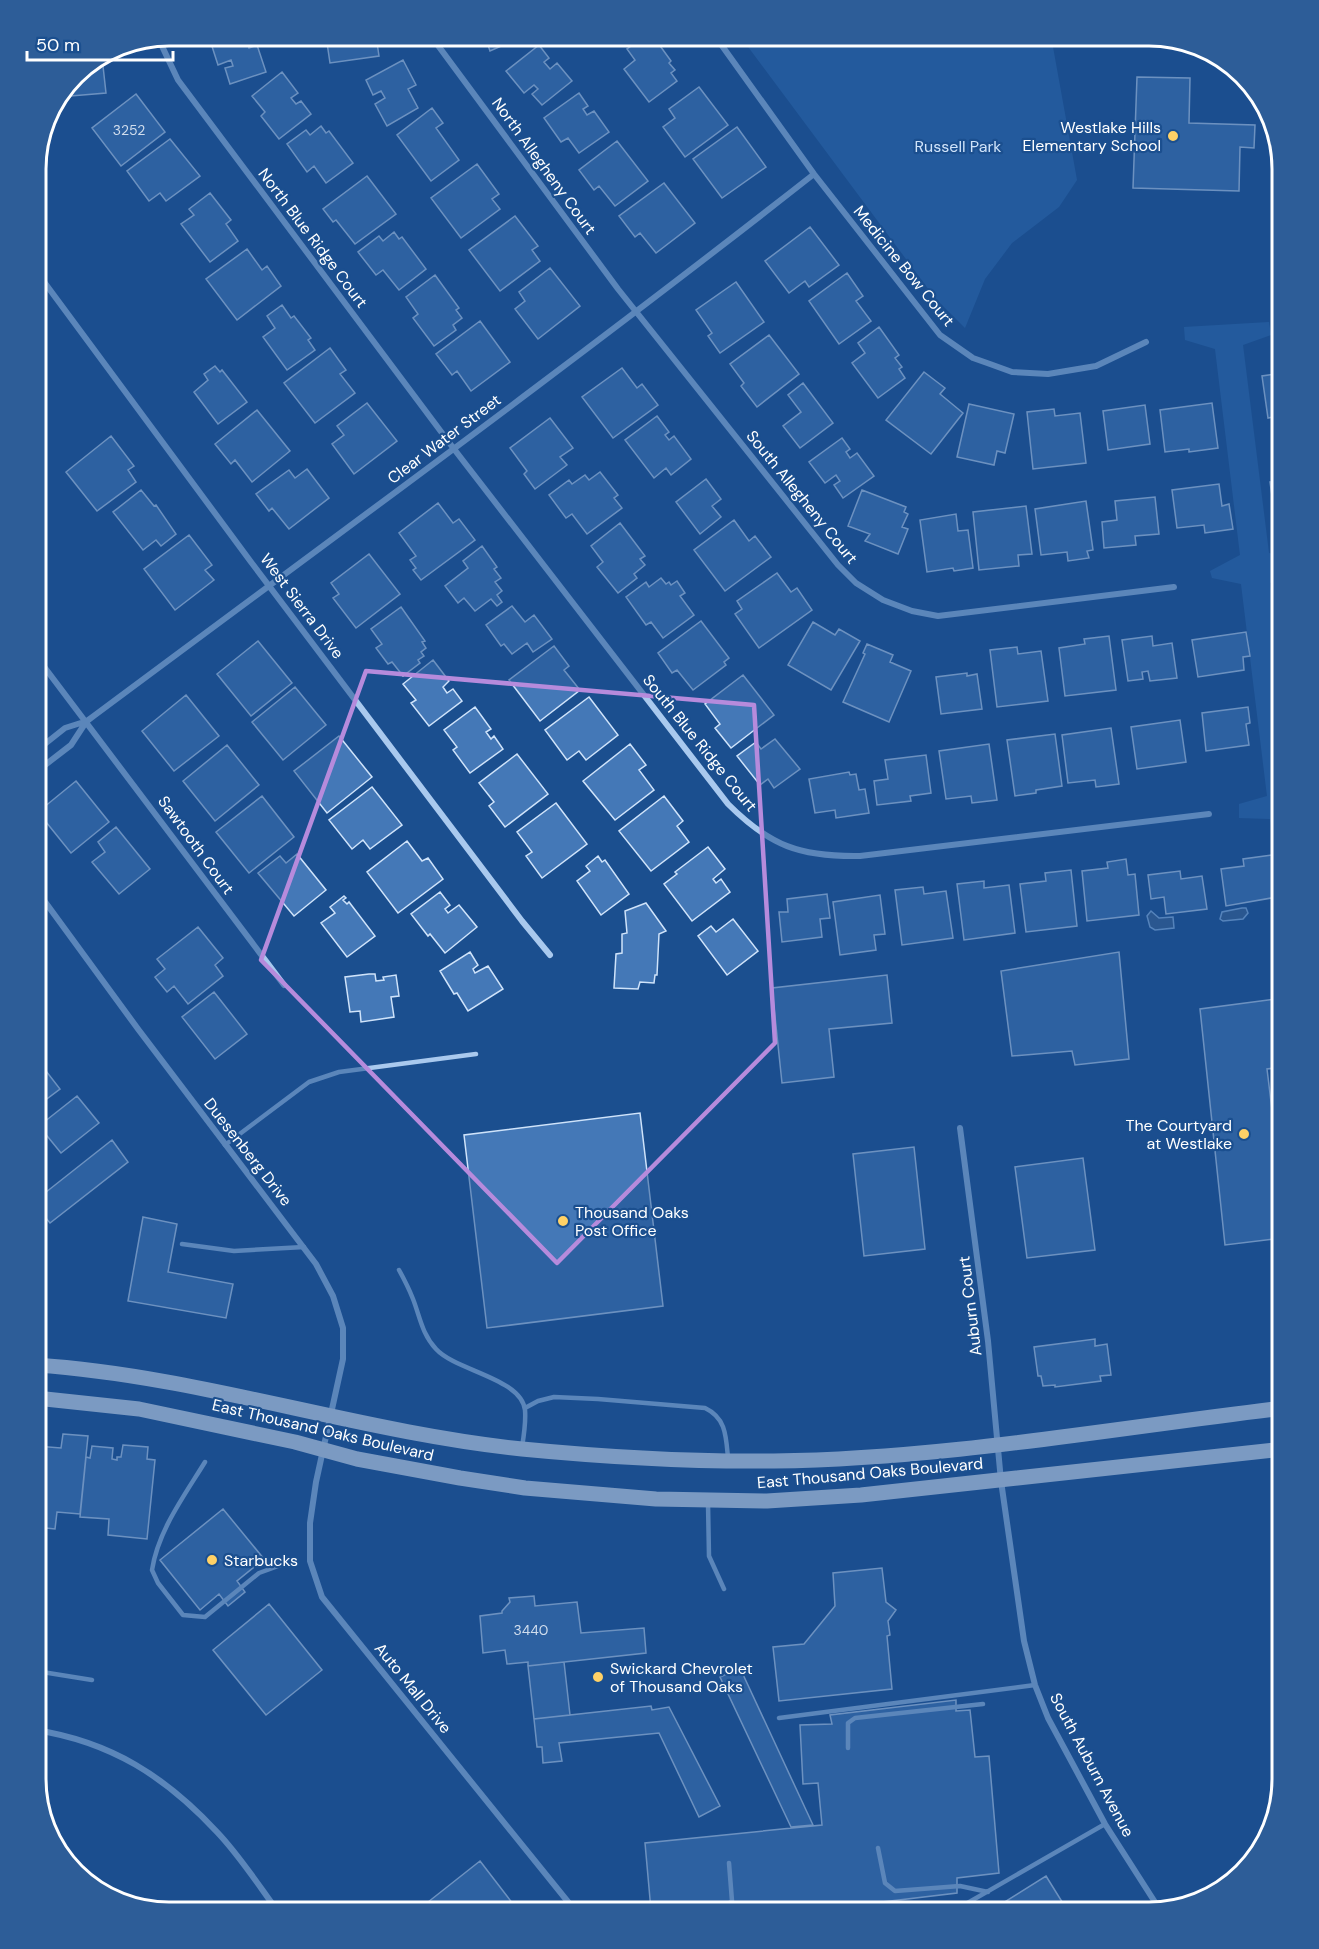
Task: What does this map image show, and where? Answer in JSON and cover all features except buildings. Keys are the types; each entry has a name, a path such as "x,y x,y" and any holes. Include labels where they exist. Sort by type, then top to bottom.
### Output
{"main road":[{"name":"East Thousand Oaks Boulevard","path":"46,1366 201,1388 365,1423 522,1449 728,1461 844,1458 997,1444 1272,1409"},
{"name":"East Thousand Oaks Boulevard","path":"46,1399 139,1408 295,1442 323,1451 460,1478 525,1488 597,1495 708,1501 767,1501 861,1495 1272,1451"}],"street":[{"name":"North Allegheny Court","path":"439,46 637,312"},
{"name":"North Blue Ridge Court","path":"162,47 178,80 454,450"},
{"name":"Medicine Bow Court","path":"723,47 814,174 940,335 973,358 1012,372 1048,374 1096,366 1146,342"},
{"name":"Clear Water Street","path":"47,743 65,728 87,721 454,450 637,312 814,174"},
{"name":"West Sierra Drive","path":"47,286 269,585 550,955"},
{"name":"South Allegheny Court","path":"637,312 838,565 856,583 883,600 912,611 938,616 1174,587"},
{"name":"South Blue Ridge Court","path":"454,450 728,804 749,825 773,841 815,855 860,856 1209,814"},
{"name":"Sawtooth Court","path":"47,670 284,985"},
{"name":"Clear Water Street","path":"47,764 71,745 87,721"},
{"name":"Duesenberg Drive","path":"47,902 225,1145 304,1247 333,1296 343,1328 343,1359 323,1451"},
{"name":"Auburn Court","path":"960,1128 988,1341 1001,1481"},
{"name":"Auto Mall Drive","path":"323,1451 315,1487 309,1545 310,1561 321,1597 568,1902"},
{"name":"South Auburn Avenue","path":"1001,1481 1024,1641 1035,1685 1048,1718 1105,1824 1155,1902"},
{"path":"46,1732 92,1743 126,1758 152,1775 184,1800 218,1833 271,1902"}],"lane":[{"path":"225,1145 309,1082 339,1072 476,1054"},
{"path":"182,1244 234,1251 304,1247"},
{"path":"399,1270 413,1299 427,1338 438,1352 510,1388 520,1397 525,1408 522,1449"},
{"path":"525,1408 538,1401 554,1397 705,1408 716,1413 722,1425 728,1461"},
{"path":"204,1462 154,1551 152,1570 169,1598 183,1615 205,1617 260,1573 281,1565"},
{"path":"708,1501 710,1556 724,1589"},
{"path":"46,1673 92,1680"},
{"path":"779,1718 1035,1685"},
{"path":"848,1748 848,1723 855,1718 982,1704"},
{"path":"970,1902 1105,1824"},
{"path":"878,1848 885,1883 895,1891 960,1886 988,1892"},
{"path":"729,1863 731,1902"}],"highlighted area":[{"path":"366,671 754,705 775,1043 557,1263 261,960"}],"green space":[{"name":"Russell Park","path":"748,47 1053,47 1077,180 1059,207 1012,243 985,279 965,328 935,298"},
{"path":"1269,322 1271,335 1243,345 1269,553 1272,554 1272,582 1270,583 1272,599 1272,835 1270,819 1239,818 1239,804 1267,796 1241,584 1212,578 1210,571 1240,555 1215,349 1185,340 1184,327"}],"shaded area":[{"path":"1246,908 1248,913 1243,919 1223,921 1220,919 1222,912"},
{"path":"1151,911 1159,918 1173,917 1174,928 1155,930 1150,927 1147,916"}],"place":[{"name":"Westlake Hills Elementary School","path":"1173,136"},
{"name":"The Courtyard at Westlake","path":"1244,1134"},
{"name":"Thousand Oaks Post Office","path":"563,1221"},
{"name":"Starbucks","path":"212,1560"},
{"name":"Swickard Chevrolet of Thousand Oaks","path":"598,1677"}]}
